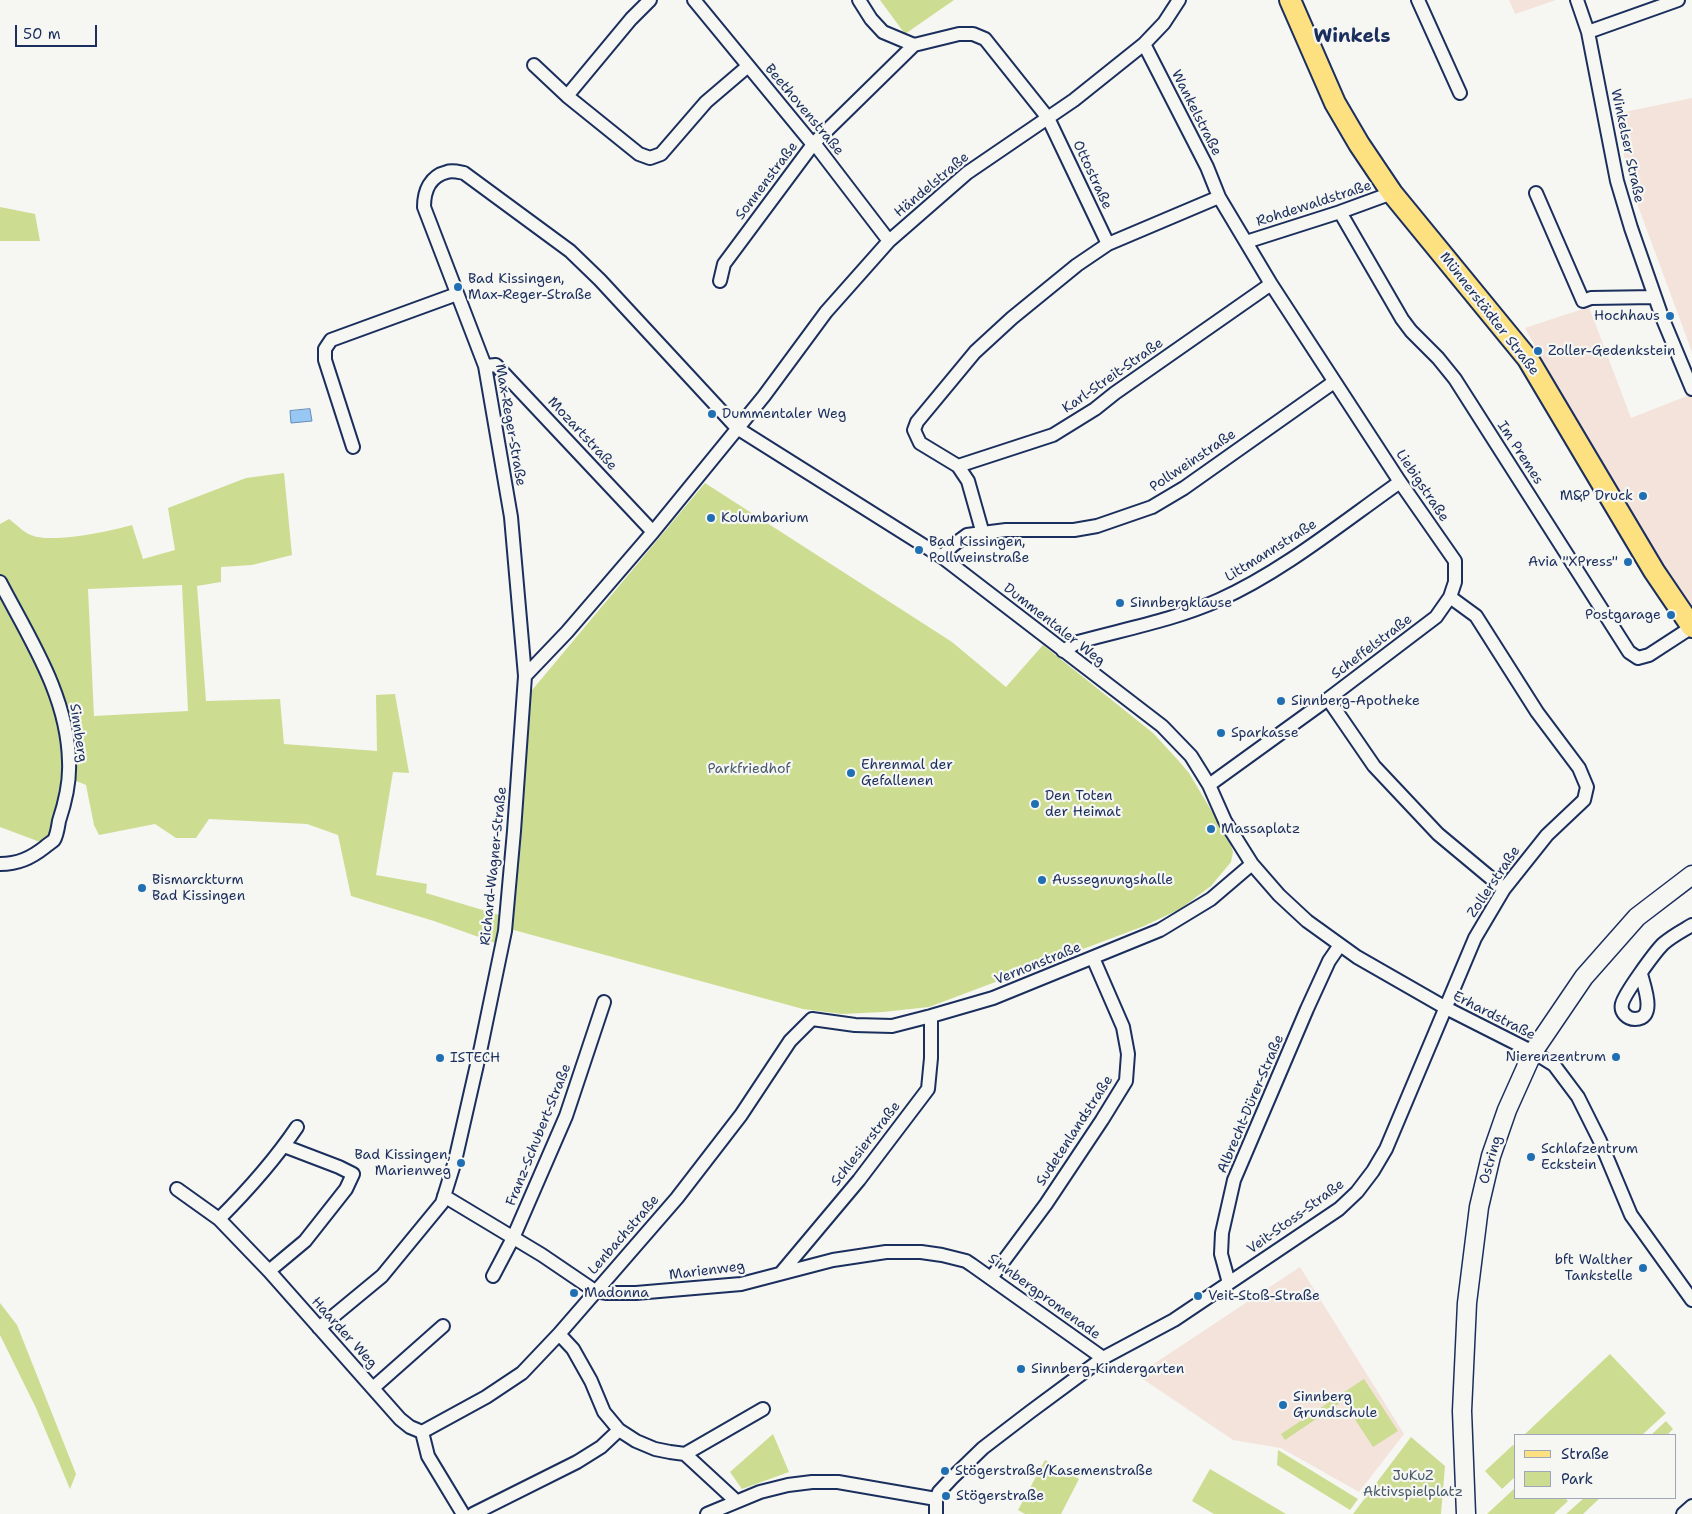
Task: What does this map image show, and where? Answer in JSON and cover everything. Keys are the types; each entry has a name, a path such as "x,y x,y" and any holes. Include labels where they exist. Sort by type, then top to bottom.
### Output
{"main road":[{"name":"Münnerstädter Straße","path":"1290,0 1335,103 1359,144 1392,193 1528,359 1654,571 1692,627"},
{"name":"Ostring","path":"1466,1514 1462,1411 1467,1304 1479,1207 1494,1147 1518,1083 1533,1052 1584,977 1637,917 1692,875"}],"street":[{"path":"568,96 630,19 650,0"},
{"name":"Beethovenstraße","path":"694,0 747,67 810,141 814,143 889,241"},
{"path":"859,0 871,20 883,32 914,44"},
{"name":"Händelstraße","path":"737,428 764,396 826,312 889,241 967,172 1048,118 1144,44 1164,23 1179,0"},
{"path":"1418,0 1460,93"},
{"name":"Winkelser Straße","path":"1577,0 1588,32 1617,181 1655,297 1677,356 1692,388"},
{"path":"1588,32 1678,0"},
{"name":"Ottostraße","path":"914,44 959,34 973,34 985,39 1048,118 1108,244"},
{"name":"Sonnenstraße","path":"720,281 724,264 814,143 914,44"},
{"name":"Wankelstraße","path":"1144,44 1207,167 1219,197"},
{"path":"534,65 568,96 639,154 650,158 666,150 706,102 747,67"},
{"name":"Max-Reger-Straße","path":"448,171 433,180 424,194 424,207 485,366 511,517 525,676"},
{"name":"Dummentaler Weg","path":"448,171 464,173 570,251 600,280 737,428 942,557 1063,652 1162,726 1191,756 1209,785"},
{"path":"1536,192 1583,300 1591,298 1655,297"},
{"name":"Rohdewaldstraße","path":"1246,242 1392,193"},
{"path":"983,534 968,481 958,466 920,443 914,430 917,422 975,352 1012,318 1077,265 1108,244 1219,197"},
{"name":"Liebigstraße","path":"1219,197 1271,284 1334,382 1455,561 1455,582 1450,597"},
{"name":"Im Premes","path":"1340,212 1402,319 1411,331 1438,358 1454,380 1629,652 1638,658 1649,655 1692,627"},
{"name":"Karl-Streit-Straße","path":"958,466 1053,435 1095,409 1271,284"},
{"path":"353,447 325,360 325,349 331,340 457,294"},
{"name":"Mozartstraße","path":"485,366 496,365 653,532"},
{"name":"Pollweinstraße","path":"942,557 952,546 967,535 1006,530 1074,530 1097,526 1152,507 1184,488 1334,382"},
{"path":"525,676 567,632 653,532 737,428"},
{"name":"Littmannstraße","path":"1063,652 1078,642 1186,613 1252,584 1320,539 1400,482"},
{"name":"Sinnberg","path":"0,582 44,667 58,701 66,736 69,762 66,791 54,840 35,855 24,860 10,864 0,864"},
{"name":"Scheffelstraße","path":"1209,785 1328,699 1436,617 1450,597"},
{"name":"Zollerstraße","path":"1446,1008 1476,938 1504,889 1548,835 1584,800 1587,787 1579,768 1537,712 1476,616 1450,597"},
{"name":"Richard-Wagner-Straße","path":"319,1328 382,1276 442,1203 455,1161 482,1047 505,931 525,676"},
{"path":"1328,699 1381,773 1438,834 1504,889"},
{"path":"1209,785 1225,821 1252,864"},
{"name":"Erhardstraße","path":"1252,864 1279,895 1307,921 1356,957 1446,1008 1533,1052 1554,1065 1578,1097 1600,1141 1631,1215 1692,1300"},
{"name":"Vernonstraße","path":"812,1019 855,1025 892,1026 993,998 1160,930 1211,899 1252,864"},
{"path":"1641,974 1662,945 1692,925"},
{"name":"Albrecht-Dürer-Straße","path":"1229,1283 1221,1254 1222,1233 1234,1180 1307,1009 1329,961 1340,945"},
{"name":"Sudetenlandstraße","path":"992,1278 1046,1204 1126,1081 1128,1054 1123,1027 1093,958"},
{"name":"Franz-Schubert-Straße","path":"493,1276 513,1238 566,1116 604,1002"},
{"name":"Veit-Stoss-Straße","path":"1103,1358 1174,1320 1339,1208 1357,1192 1386,1150 1446,1008"},
{"name":"Schlesierstraße","path":"781,1273 860,1180 928,1088 931,1058 931,1016"},
{"name":"Lenbachstraße","path":"422,1432 486,1397 522,1373 559,1334 677,1198 741,1115 790,1041 812,1019"},
{"path":"219,1219 252,1186 297,1127"},
{"path":"269,1271 305,1241 346,1189 353,1174 284,1146"},
{"name":"Haarder Weg","path":"177,1189 219,1219 269,1271 410,1427 422,1432"},
{"name":"Marienweg","path":"444,1196 542,1255 595,1291 620,1294 741,1284 833,1260 886,1252 921,1252 966,1261"},
{"name":"Sinnbergpromenade","path":"966,1261 1103,1358"},
{"path":"373,1388 443,1326"},
{"path":"559,1334 573,1349 604,1412 619,1430 636,1441 655,1448 685,1454 736,1501"},
{"path":"936,1514 936,1498 939,1492 983,1448 1103,1358"},
{"path":"685,1454 763,1409"},
{"path":"474,1514 577,1462 601,1447 619,1430"},
{"path":"422,1432 428,1456 463,1514"},
{"path":"707,1514 760,1492 788,1485 812,1482 838,1482 936,1498"},
{"path":"1683,1514 1692,1506"}],"shaded area":[{"path":"1509,0 1556,0 1515,14"},
{"path":"1692,98 1692,352 1631,187 1615,114"},
{"path":"1589,307 1631,418 1692,394 1692,618 1648,549 1525,328"},
{"name":"Sinnberg Grundschule","path":"1300,1267 1404,1434 1359,1492 1281,1448 1233,1440 1137,1375"}],"green space":[{"path":"880,0 954,0 905,34"},
{"path":"0,207 35,214 40,241 0,241"},
{"path":"284,473 292,555 252,565 221,567 221,582 197,586 206,701 280,699 284,744 377,751 376,695 395,694 409,773 393,772 376,875 427,884 426,893 506,917 501,945 434,921 351,896 338,835 307,824 209,819 196,838 176,838 155,824 99,835 94,825 86,785 69,778 68,761 48,845 0,827 0,524 9,519 31,535 52,538 96,533 132,525 143,559 175,550 168,508 246,478","holes":["182,585 188,711 94,716 88,589"]},
{"name":"Parkfriedhof","path":"705,483 952,642 1006,687 1043,645 1153,733 1177,759 1189,773 1230,842 1233,852 1231,862 1211,886 1180,909 1144,926 929,1007 883,1012 842,1014 803,1009 510,929 528,695"},
{"path":"0,1303 17,1325 76,1474 70,1489 36,1408 0,1335"},
{"path":"1610,1354 1666,1413 1643,1434 1525,1434"},
{"path":"1364,1379 1398,1431 1373,1447 1343,1401 1285,1440 1281,1434"},
{"path":"1666,1421 1673,1429 1668,1434 1652,1434"},
{"path":"773,1434 789,1472 742,1489 730,1472"},
{"name":"JuKuZ Aktivspielplatz","path":"1411,1437 1445,1466 1441,1514 1353,1514"},
{"path":"1514,1446 1514,1478 1502,1489 1485,1471"},
{"path":"1278,1450 1358,1499 1350,1510 1277,1465"},
{"path":"1045,1460 1079,1479 1061,1514 1025,1514 1018,1510"},
{"path":"1210,1469 1286,1514 1214,1514 1192,1501"},
{"path":"1514,1489 1514,1499 1566,1499 1568,1501 1554,1514 1487,1514"},
{"path":"1583,1499 1599,1499 1583,1514 1566,1514"}],"water":[{"path":"310,409 312,421 291,423 290,411"}],"place":[{"name":"Bad Kissingen, Max-Reger-Straße","path":"458,287"},
{"name":"Hochhaus","path":"1670,316"},
{"name":"Zoller-Gedenkstein","path":"1538,351"},
{"name":"Dummentaler Weg","path":"712,414"},
{"name":"M&P Druck","path":"1643,496"},
{"name":"Kolumbarium","path":"711,518"},
{"name":"Bad Kissingen, Pollweinstraße","path":"919,550"},
{"name":"Avia \"XPress\"","path":"1628,562"},
{"name":"Sinnbergklause","path":"1120,603"},
{"name":"Postgarage","path":"1671,615"},
{"name":"Sinnberg-Apotheke","path":"1281,701"},
{"name":"Sparkasse","path":"1221,733"},
{"name":"Ehrenmal der Gefallenen","path":"851,773"},
{"name":"Den Toten der Heimat","path":"1035,804"},
{"name":"Massaplatz","path":"1211,829"},
{"name":"Aussegnungshalle","path":"1042,880"},
{"name":"Bismarckturm Bad Kissingen","path":"142,888"},
{"name":"Nierenzentrum","path":"1616,1057"},
{"name":"ISTECH","path":"440,1058"},
{"name":"Schlafzentrum Eckstein","path":"1531,1157"},
{"name":"Bad Kissingen, Marienweg","path":"461,1163"},
{"name":"bft Walther Tankstelle","path":"1643,1268"},
{"name":"Madonna","path":"574,1293"},
{"name":"Veit-Stoß-Straße","path":"1198,1296"},
{"name":"Sinnberg-Kindergarten","path":"1021,1369"},
{"name":"Sinnberg Grundschule","path":"1283,1405"},
{"name":"Stögerstraße/Kasemenstraße","path":"945,1471"},
{"name":"Stögerstraße","path":"946,1496"}],"district":[{"name":"Winkels","path":"1352,37"}]}
